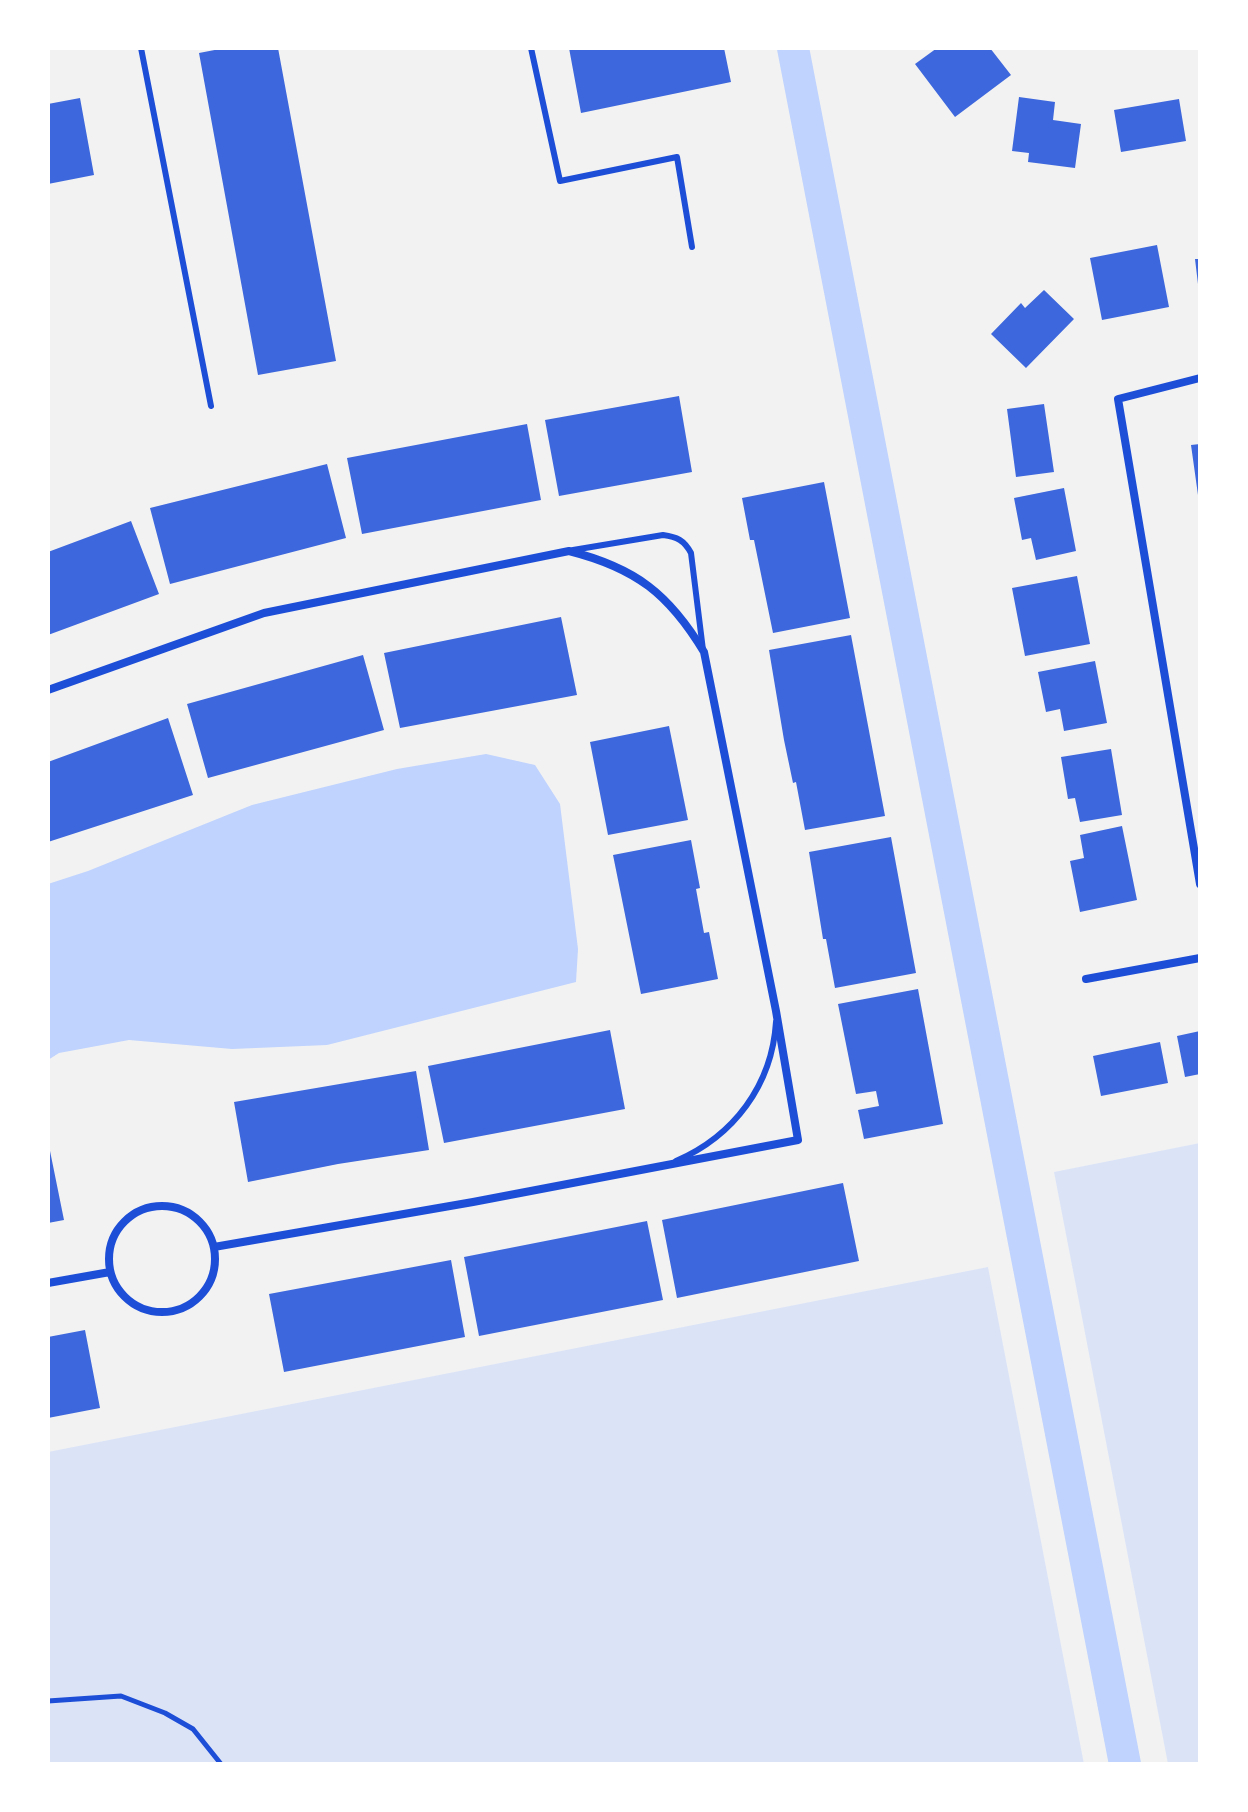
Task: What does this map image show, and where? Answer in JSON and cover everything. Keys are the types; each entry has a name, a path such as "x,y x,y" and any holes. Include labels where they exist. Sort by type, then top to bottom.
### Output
{"street":[{"path":"1200,378 1118,399 1200,884"},
{"path":"48,690 264,613 569,551 594,557 628,572 660,593 683,618 704,652 776,1011 798,1140 473,1202 214,1247"},
{"path":"1086,979 1200,958"},
{"path":"149,1207 170,1207 190,1214 205,1228 214,1247 215,1267 208,1287 193,1302 174,1311 153,1312 134,1305 118,1291 110,1272 109,1251 116,1232 130,1216 149,1207"},
{"path":"48,1283 110,1272"}],"lane":[{"path":"141,48 211,406"},
{"path":"531,48 560,181 677,157 692,247"},
{"path":"569,551 663,535 676,536 691,553 704,652"},
{"path":"669,1164 709,1143 726,1130 748,1105 764,1076 771,1055 776,1011"}],"path":[{"path":"48,1701 121,1696 165,1713 193,1729 221,1764"}],"shaded area":[{"path":"1200,1143 1200,1764 1168,1764 1054,1172"},
{"path":"988,1267 1084,1764 48,1764 48,1452"}],"water":[{"path":"486,754 535,765 560,804 578,949 576,982 327,1045 232,1049 129,1040 59,1053 48,1060 48,884 252,805 397,769"}],"building":[{"path":"225,48 278,48 336,361 258,375 199,53"},
{"path":"569,48 724,48 731,82 581,113"},
{"path":"937,48 990,48 1011,75 955,117 915,64"},
{"path":"1019,97 1055,102 1053,120 1081,124 1075,168 1028,162 1029,153 1012,151"},
{"path":"80,98 94,175 48,184 48,104"},
{"path":"1179,99 1186,141 1121,152 1114,110"},
{"path":"1157,245 1169,307 1102,320 1090,258"},
{"path":"1195,259 1200,259 1200,284 1198,284"},
{"path":"1044,290 1074,319 1026,368 991,334 1021,303 1025,308"},
{"path":"679,396 692,472 559,496 545,420"},
{"path":"1044,404 1054,472 1016,477 1007,409"},
{"path":"527,424 541,500 362,534 347,458"},
{"path":"1200,444 1200,495 1198,495 1191,445"},
{"path":"327,464 346,538 170,584 150,508"},
{"path":"824,482 850,618 773,633 742,498"},
{"path":"1064,488 1076,551 1036,560 1031,538 1022,540 1014,498"},
{"path":"131,521 159,594 48,635 48,552"},
{"path":"1077,576 1090,644 1025,656 1012,588"},
{"path":"561,617 577,695 400,728 384,653"},
{"path":"851,635 885,816 805,830 784,740 769,650"},
{"path":"363,655 384,730 208,778 187,704"},
{"path":"1095,661 1107,723 1064,731 1060,709 1046,712 1038,672"},
{"path":"168,718 193,795 48,842 48,762"},
{"path":"669,726 688,820 608,835 590,742"},
{"path":"1111,749 1122,815 1080,822 1075,798 1068,799 1061,757"},
{"path":"1122,826 1137,900 1080,912 1070,861 1084,858 1080,835"},
{"path":"891,837 916,973 835,988 826,939 823,939 809,852"},
{"path":"691,840 704,933 709,932 718,979 641,994 613,855"},
{"path":"918,989 943,1124 864,1139 858,1110 879,1106 876,1091 856,1094 838,1004"},
{"path":"610,1030 625,1109 444,1143 428,1066"},
{"path":"1200,1031 1200,1074 1185,1077 1177,1036"},
{"path":"1160,1042 1168,1083 1101,1096 1093,1056"},
{"path":"416,1071 429,1150 248,1182 234,1102"},
{"path":"48,1141 64,1220 48,1223"},
{"path":"843,1183 859,1261 677,1298 662,1220"},
{"path":"647,1221 663,1300 479,1336 464,1257"},
{"path":"451,1260 465,1337 284,1372 269,1294"},
{"path":"85,1330 100,1408 48,1418 48,1337"}],"waterway":[{"path":"793,48 1125,1764"}]}
